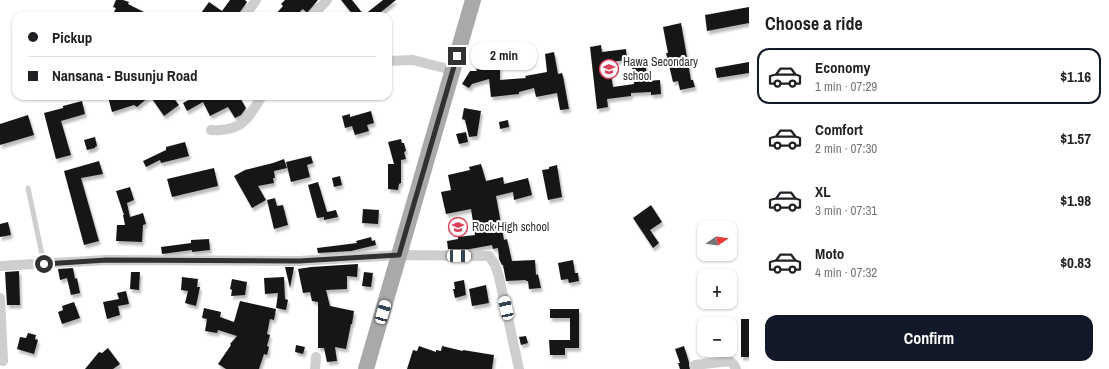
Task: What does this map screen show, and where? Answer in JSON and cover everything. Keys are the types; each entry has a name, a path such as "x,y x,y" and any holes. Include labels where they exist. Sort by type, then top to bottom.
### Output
{"main road":[{"path":"366,369 473,0"}],"street":[{"path":"248,12 256,0"},
{"path":"316,12 327,0"},
{"path":"392,61 413,60 452,70"},
{"path":"211,130 221,131 239,126 245,122 259,100"},
{"path":"0,266 107,260 299,261 399,255 489,256 495,265 499,277 519,369"},
{"path":"0,298 3,361"},
{"path":"315,369 316,357"},
{"path":"695,365 730,361 736,369"}],"lane":[{"path":"28,188 44,264"}],"building":[{"path":"116,0 123,0 129,2 128,4 144,12 114,12 116,8 113,7"},
{"path":"230,0 245,0 247,2 240,12 202,12 209,2 222,11"},
{"path":"285,0 318,0 308,12 303,9 300,12 278,12 283,6 281,4"},
{"path":"341,0 352,0 362,12 351,12"},
{"path":"383,0 396,0 381,12 368,12"},
{"path":"749,7 749,23 707,31 705,15"},
{"path":"681,23 691,80 693,80 695,87 680,90 678,81 673,82 666,53 668,53 663,27"},
{"path":"601,45 602,52 626,49 627,60 609,62 613,87 634,84 631,58 645,57 647,81 660,80 661,94 651,95 651,92 631,93 631,96 607,99 608,107 597,109 590,47"},
{"path":"554,52 558,74 562,73 563,76 569,109 560,110 557,93 536,97 534,88 519,92 519,94 491,97 489,79 472,84 469,88 462,84 470,71 477,71 476,69 483,67 500,67 500,80 526,78 525,76 547,72 545,54"},
{"path":"749,62 749,73 717,78 715,68"},
{"path":"109,100 145,100 137,107 134,105 112,112"},
{"path":"153,100 175,100 179,105 164,116"},
{"path":"189,100 241,100 246,108 241,115 235,118 228,107 210,116 203,102 187,111 183,103"},
{"path":"82,101 85,114 61,121 71,155 56,159 44,113"},
{"path":"464,108 481,111 477,136 469,137 465,120 462,119"},
{"path":"371,111 374,123 367,125 369,131 355,135 352,126 345,128 342,116 350,114 350,117"},
{"path":"28,115 34,135 0,145 0,124"},
{"path":"508,120 509,127 500,129 499,122"},
{"path":"466,132 468,142 459,144 456,134"},
{"path":"95,137 97,146 87,150 84,140"},
{"path":"401,139 402,143 404,143 406,151 404,152 406,159 401,160 401,183 399,184 398,190 388,189 388,164 394,164 388,142"},
{"path":"185,142 189,156 161,163 160,160 146,167 143,161 166,150 166,147"},
{"path":"311,156 313,163 307,165 310,177 291,182 286,162"},
{"path":"284,159 287,168 274,171 274,183 258,186 266,200 252,208 234,176 245,170"},
{"path":"99,161 103,174 81,178 99,241 84,245 64,171"},
{"path":"481,164 486,181 503,177 504,184 528,178 532,195 514,200 513,192 496,196 504,240 507,239 512,261 535,260 536,275 538,274 541,288 529,289 528,281 526,280 506,281 503,265 499,259 498,248 493,249 492,245 470,249 448,249 447,241 458,239 458,237 475,235 471,209 446,214 441,192 451,190 448,175 470,170 469,167"},
{"path":"557,165 562,197 548,200 542,170 549,169 549,167"},
{"path":"214,168 218,186 172,197 167,179"},
{"path":"340,176 342,185 334,187 332,178"},
{"path":"318,182 327,212 336,210 338,217 324,220 324,217 317,218 308,185"},
{"path":"130,187 134,200 127,203 130,217 143,213 146,224 143,225 142,242 116,241 117,225 125,225 124,215 116,191"},
{"path":"275,198 277,206 283,205 288,225 274,229 267,200"},
{"path":"651,205 662,222 650,230 659,243 653,248 633,218"},
{"path":"363,209 379,210 378,224 362,223"},
{"path":"8,222 11,235 0,237 0,224"},
{"path":"371,237 372,241 375,240 376,245 351,251 318,253 317,248 357,243 356,241"},
{"path":"209,239 210,250 192,252 192,250 162,254 161,247 191,243 191,240"},
{"path":"573,260 575,273 578,273 579,281 569,283 568,279 561,280 558,263"},
{"path":"358,264 357,277 347,276 347,289 326,290 330,306 354,311 346,349 335,347 337,361 327,362 324,348 318,348 318,302 312,301 310,292 303,293 298,269"},
{"path":"285,267 294,267 290,288"},
{"path":"73,268 80,293 71,295 67,278 60,280 58,269"},
{"path":"19,271 20,305 7,305 5,272"},
{"path":"131,272 140,272 139,290 130,289"},
{"path":"364,272 373,273 371,287 362,286"},
{"path":"182,277 198,279 197,287 200,287 196,306 185,303 188,291 181,290"},
{"path":"284,277 285,299 288,300 286,310 276,308 278,293 265,294 264,278"},
{"path":"232,279 247,282 245,295 231,296 232,290 230,289"},
{"path":"464,280 466,295 455,298 453,289 455,289 454,282"},
{"path":"486,285 489,303 472,306 469,289"},
{"path":"126,291 129,304 118,306 120,315 107,319 103,302 119,299 117,293"},
{"path":"240,301 276,309 274,320 270,319 267,334 270,335 267,346 269,347 267,355 264,354 259,369 226,369 218,364 231,345 230,344 237,336 218,330 217,333 205,331 207,319 202,318 204,308 221,312 220,317 234,322"},
{"path":"74,302 80,318 62,324 58,312 63,310 62,306"},
{"path":"550,309 579,309 579,348 565,348 565,355 550,355 549,340 570,340 570,318 550,318"},
{"path":"741,319 749,319 749,357 741,357"},
{"path":"28,333 36,335 35,339 38,340 34,354 17,349 20,337 26,338"},
{"path":"526,336 528,343 521,345 519,337"},
{"path":"296,345 305,347 303,354 295,352"},
{"path":"419,346 436,352 436,350 441,351 442,346 463,351 494,355 492,369 407,369 413,350 417,351"},
{"path":"684,346 690,369 680,369 678,363 680,363 675,349"},
{"path":"108,348 120,364 113,369 85,369 99,352 102,353"}],"place":[{"name":"Hawa Secondary school","path":"609,69"},
{"name":"Rock High school","path":"458,227"}],"route":[{"path":"44,264 107,260 299,261 399,255 457,56"}]}
